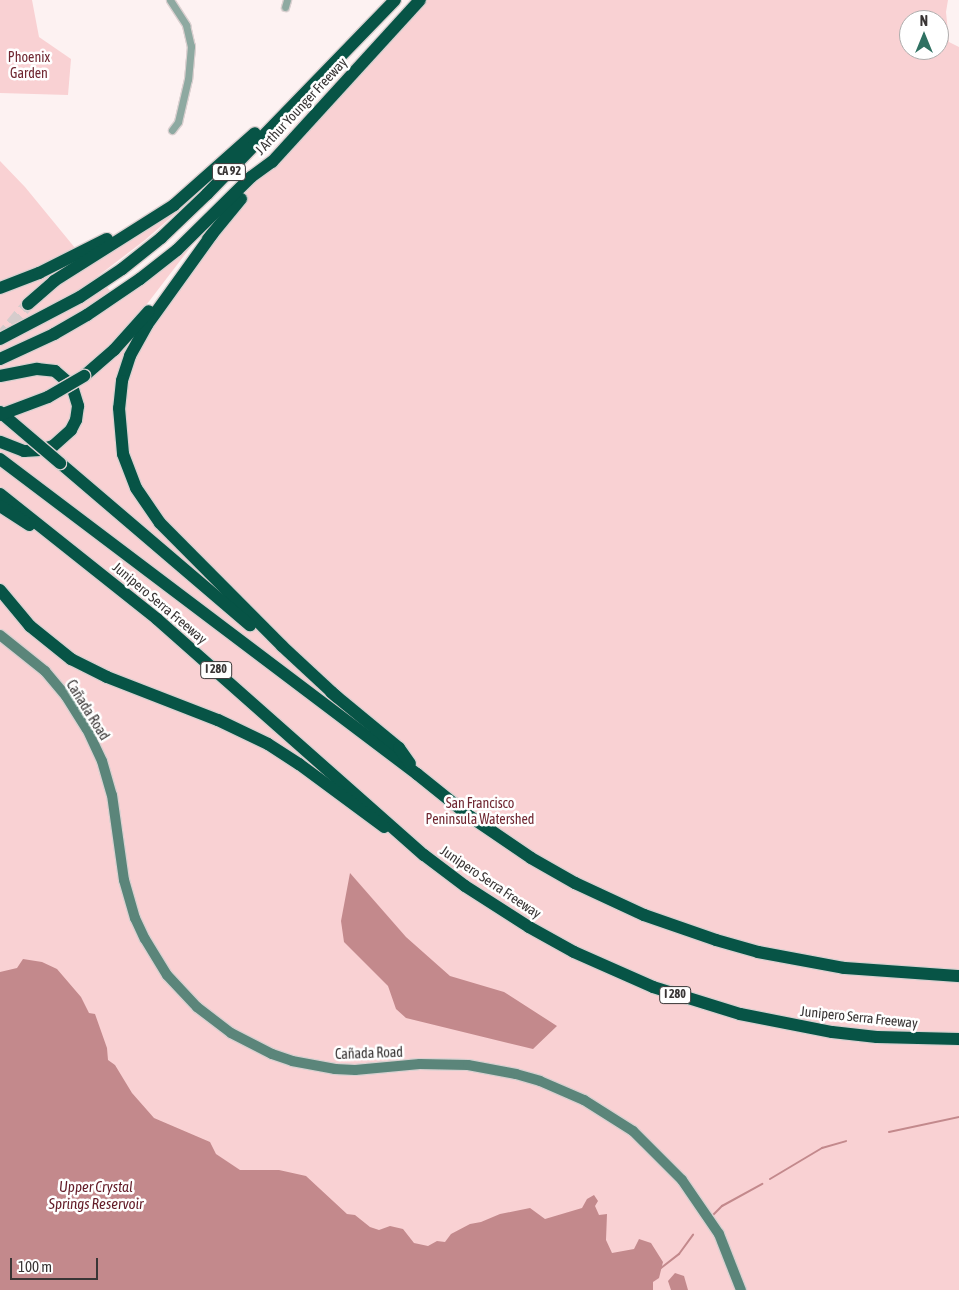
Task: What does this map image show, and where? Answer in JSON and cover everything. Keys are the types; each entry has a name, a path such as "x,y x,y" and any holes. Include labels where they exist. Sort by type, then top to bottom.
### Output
{"highway":[{"name":"J Arthur Younger Freeway","path":"0,339 80,297 152,246 203,199 395,0"},
{"name":"J Arthur Younger Freeway","path":"0,359 65,328 140,279 191,238 251,178 272,162 420,0"},
{"path":"28,304 65,274 174,205 204,181 318,74 330,67"},
{"path":"0,415 48,397 84,376 121,343 272,162"},
{"path":"0,288 47,269 174,205"},
{"path":"213,233 147,325 130,356 122,381 118,408 123,454 136,488 154,516 273,638 337,697"},
{"path":"0,376 37,369 55,371 72,386 78,406 76,420 71,430 60,441 49,448 24,451 0,442"},
{"path":"0,412 399,748 417,774"},
{"name":"Junipero Serra Freeway","path":"0,459 417,774 474,820 531,858 598,894 667,924 716,940 800,961 844,968 959,976"},
{"name":"Junipero Serra Freeway","path":"0,494 79,555 196,652 424,855 485,900 550,940 622,974 698,1003 750,1016 832,1032 877,1037 959,1039"},
{"path":"0,506 79,555"},
{"path":"0,590 30,626 71,659 107,677 231,725 268,744 299,764 365,814 424,855"}],"main road":[{"name":"Cañada Road","path":"0,635 45,671 66,696 87,729 102,761 112,795 124,880 135,918 145,939 167,975 197,1007 231,1034 272,1054 292,1061 335,1069 356,1070 420,1064 468,1065 524,1076 584,1100 633,1131 682,1180 718,1234 741,1290"}],"street":[{"path":"170,0 186,25 190,46 188,79 178,122 172,130"}],"green space":[{"name":"Phoenix Garden","path":"0,0 32,0 39,37 71,59 68,95 0,93"},
{"name":"San Francisco Peninsula Watershed","path":"421,0 948,0 946,10 899,10 899,60 949,60 949,42 959,47 959,1290 0,1290 0,161 25,187 89,265 191,200 145,240 98,276 119,302 148,281 196,240 134,321 143,332 234,207 272,162"}],"water":[{"path":"350,873 406,937 450,976 504,992 557,1026 533,1049 406,1018 396,1009 388,986 344,942 341,921"},
{"name":"Upper Crystal Springs Reservoir","path":"23,959 42,962 57,969 81,997 89,1013 95,1014 107,1048 108,1060 115,1065 132,1093 154,1118 210,1142 216,1154 240,1170 279,1170 306,1176 347,1214 355,1215 370,1227 379,1230 390,1226 403,1229 414,1243 428,1246 437,1241 445,1242 451,1234 470,1224 481,1222 500,1214 530,1208 545,1219 582,1208 587,1199 594,1195 598,1201 595,1206 599,1215 607,1214 606,1240 612,1253 634,1249 639,1239 651,1243 663,1262 659,1278 653,1282 653,1290 0,1290 0,972 17,968"},
{"path":"675,1273 684,1276 688,1290 671,1290 668,1281"}],"waterway":[{"path":"889,1132 959,1117"},
{"path":"770,1179 822,1148 846,1141"},
{"path":"713,1215 722,1206 762,1184"},
{"path":"661,1268 679,1254 693,1235"}],"tunnel":[{"path":"0,338 28,304"}]}
